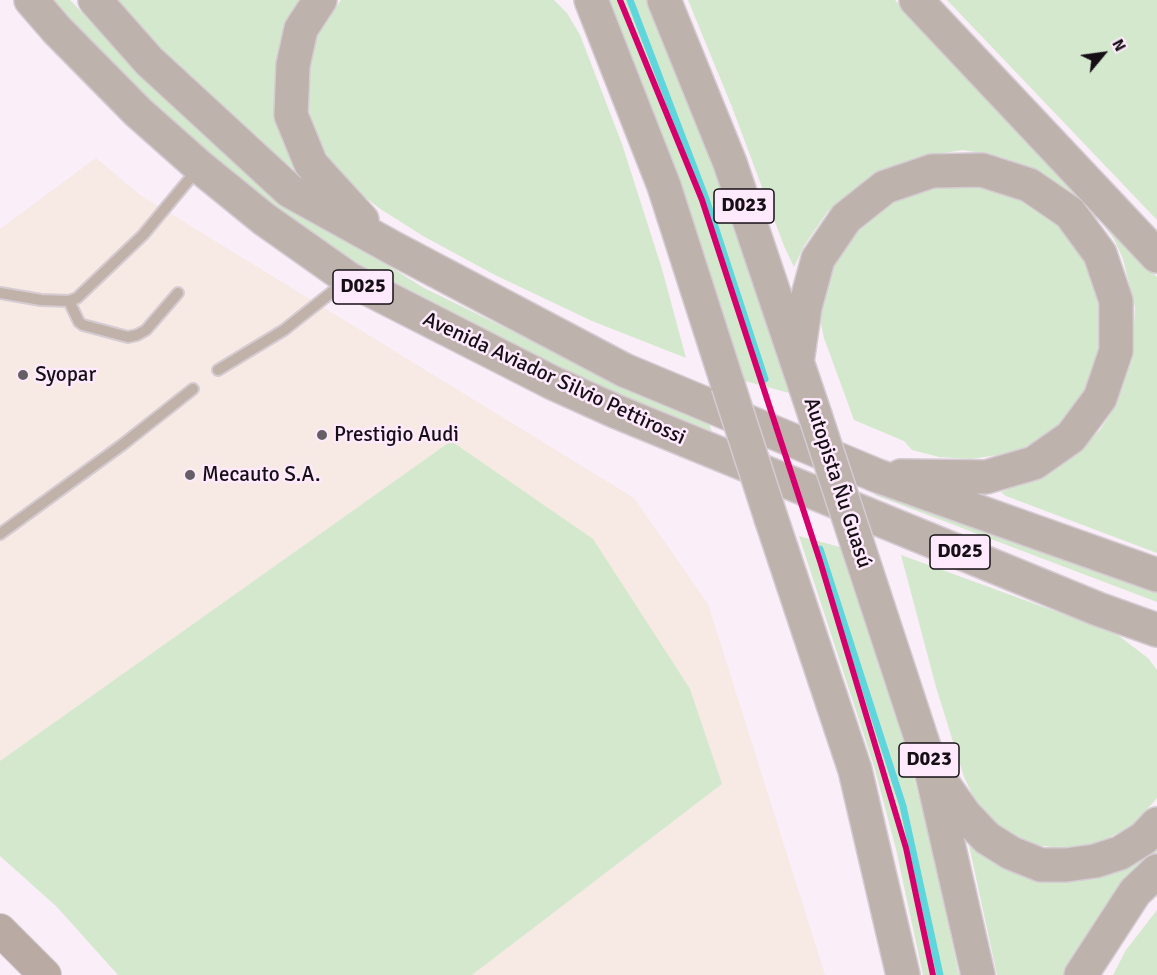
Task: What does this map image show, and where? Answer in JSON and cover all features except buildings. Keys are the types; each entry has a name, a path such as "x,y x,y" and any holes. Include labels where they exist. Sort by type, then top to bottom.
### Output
{"highway":[{"name":"Avenida Aviador Silvio Pettirossi","path":"31,0 57,30 138,112 200,167 264,219 349,279 553,383 605,406 1098,609 1157,630"},
{"name":"Avenida Aviador Silvio Pettirossi","path":"95,0 149,61 290,191 395,249 624,370 878,476 1157,575"},
{"path":"320,0 302,28 293,66 291,115 311,164 353,212 395,249"},
{"path":"579,0 597,13 664,186 855,770 903,975"},
{"name":"Autopista Ñu Guasú","path":"664,0 730,163 930,765 978,975"},
{"path":"916,0 1157,256"},
{"path":"797,362 805,307 818,259 846,218 885,188 932,171 982,170 1029,185 1070,213 1100,254 1116,301 1116,351 1100,398 1071,438 1034,463 986,477 878,476"},
{"path":"1098,609 1142,636 1157,650"},
{"path":"930,765 965,815 987,837 1011,854 1041,865 1066,865 1095,861 1120,853 1144,838 1157,824"},
{"path":"1081,975 1135,892 1157,871"}],"main road":[{"path":"0,930 45,975"}],"lane":[{"path":"0,293 41,300 77,298 143,235 200,167"},
{"path":"218,370 284,330 349,279"},
{"path":"69,300 79,322 83,325 132,337 146,330 178,293"},
{"path":"0,534 122,445 193,389"}],"shaded area":[{"path":"96,158 140,195 634,498 708,604 825,975 472,975 722,784 451,441 0,761 0,229"}],"green space":[{"path":"49,0 70,0 150,85 243,166 328,228 424,288 555,352 704,413 712,431 548,366 417,301 319,240 233,178 139,95"},
{"path":"110,0 305,0 298,173 224,112"},
{"path":"341,0 554,0 567,13 580,35 622,144 662,269 686,358 592,321 495,275 423,236 379,208 350,185 329,159 312,125 306,94 309,62 319,32"},
{"path":"606,0 648,0 717,173 793,394 745,381 680,183"},
{"path":"688,0 895,0 1157,277 1157,553 1006,496 1001,492 1045,474 1080,450 1100,430 1116,405 1132,360 1135,308 1123,259 1114,239 1100,221 1075,195 1039,171 1001,157 963,150 902,163 874,175 828,211 804,246 794,267"},
{"path":"947,0 1157,0 1157,220"},
{"path":"975,186 1003,190 1023,198 1060,224 1091,269 1101,300 1100,355 1088,386 1075,405 1059,424 1043,437 1021,449 998,455 971,459 939,457 912,450 904,441 854,420 824,338 820,319 821,302 826,279 858,227 892,201 935,187"},
{"path":"451,441 593,539 690,689 722,784 472,975 118,975 57,907 0,856 0,761"},
{"path":"870,478 1157,587 1157,602 875,495"},
{"path":"799,536 840,547 908,755 928,831 959,975 923,975 896,849 874,766"},
{"path":"901,555 1115,633 1148,658 1157,670 1157,798 1132,826 1108,838 1084,846 1060,848 1037,845 1012,834 992,821 977,804 964,777 936,687"},
{"path":"967,836 1010,864 1157,842 1157,852 1145,865 1069,975 997,975"},
{"path":"1157,910 1157,975 1113,975 1126,950"}],"waterway":[{"path":"630,0 706,199 765,379"},
{"path":"820,549 903,806 940,975"}],"cycle path":[{"path":"620,0 702,200 820,561 906,848 933,975"}],"place":[{"name":"Syopar","path":"23,375"},
{"name":"Prestigio Audi","path":"322,435"},
{"name":"Mecauto S.A.","path":"190,475"}]}
